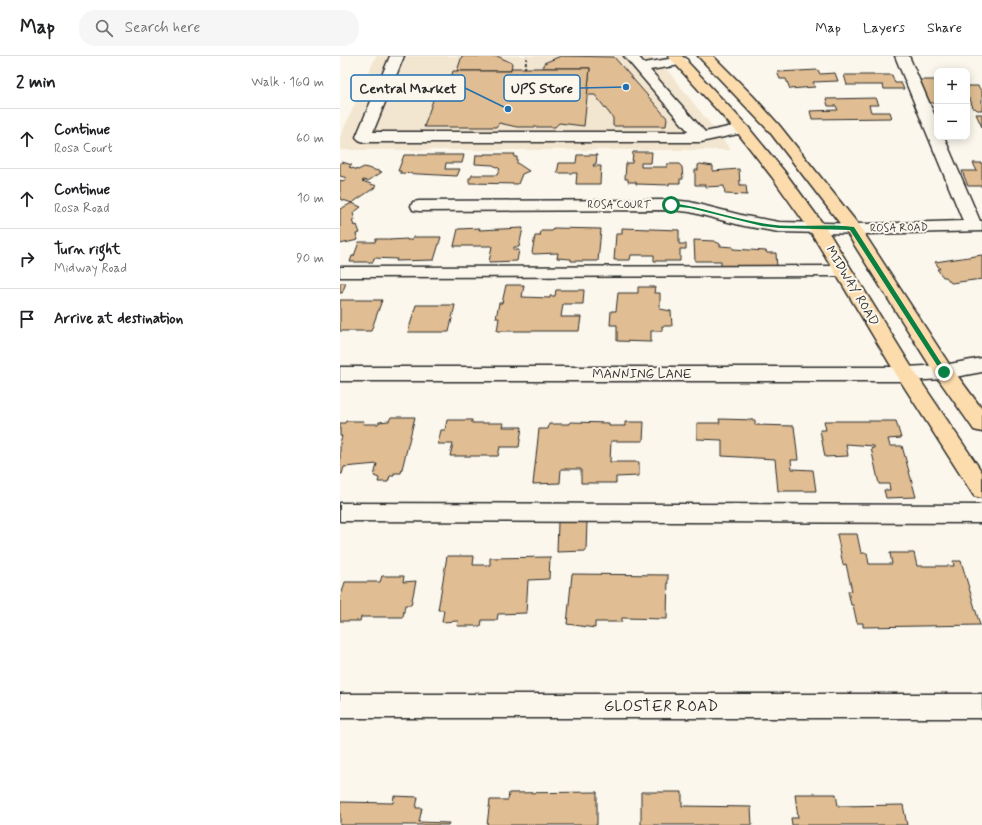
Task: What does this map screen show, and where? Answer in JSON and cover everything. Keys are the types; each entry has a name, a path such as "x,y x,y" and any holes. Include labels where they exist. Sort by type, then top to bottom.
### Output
{"main road":[{"path":"678,59 706,56 774,128 852,228 944,372 982,425"},
{"name":"MIDWAY ROAD","path":"678,59 742,129 778,174 817,228 906,374 982,490"}],"street":[{"path":"397,56 364,137 701,137 742,129"},
{"path":"631,56 701,137"},
{"path":"902,56 978,226"},
{"path":"642,67 678,59"},
{"name":"ROSA COURT","path":"419,206 671,205 690,207 762,225 817,228"},
{"name":"ROSA ROAD","path":"817,228 978,226"},
{"path":"340,272 843,271"},
{"name":"MANNING LANE","path":"340,374 906,374 944,372 982,365"},
{"path":"340,512 982,514"},
{"name":"GLOSTER ROAD","path":"340,706 982,706"}],"path":[{"path":"525,68 527,56"}],"shaded area":[{"path":"376,56 651,56 668,71 731,150 340,150 340,137"}],"building":[{"path":"462,56 497,56 512,63 511,71 457,71"},
{"path":"561,56 614,57 667,118 666,126 613,126 613,118 595,95 587,95 590,68 543,68 544,63"},
{"path":"511,68 590,68 584,126 559,123 555,127 517,127 499,123 496,127 424,127 437,88 448,88 453,71 511,71"},
{"path":"818,70 820,74 835,73 838,81 813,82 815,87 790,89 786,79 780,79 777,72"},
{"path":"844,75 892,75 895,83 901,83 904,89 884,89 883,85 847,85"},
{"path":"920,80 934,80 934,103 930,103"},
{"path":"970,86 978,86 982,92 982,110 973,108 970,99"},
{"path":"876,98 879,105 869,105 871,112 890,112 892,118 812,119 810,111 838,110 836,106 828,106 826,99"},
{"path":"976,114 982,114 982,127"},
{"path":"633,152 652,152 651,163 641,163 641,167 667,167 667,164 679,164 682,167 683,179 680,179 680,183 669,183 669,185 636,184 636,182 628,182 628,179 625,179 626,163 632,163"},
{"path":"515,154 514,157 517,157 517,163 529,171 522,174 518,184 469,183 469,178 471,178 472,175 497,175 500,169 493,165 475,164 476,155"},
{"path":"404,155 464,155 462,163 446,163 445,169 460,169 457,176 400,173 401,171 398,171"},
{"path":"577,155 597,155 596,164 593,166 601,166 600,184 576,184 577,173 557,173 559,163 576,163"},
{"path":"342,162 352,165 349,167 358,170 364,167 382,172 368,181 362,181 377,186 352,203 340,199 340,180 343,181 347,178 340,176 340,163"},
{"path":"973,163 982,163 982,186 968,186 962,171 977,171"},
{"path":"698,165 713,166 713,171 739,169 740,185 746,185 747,195 725,194 724,186 705,187 705,185 695,185 695,170 698,170"},
{"path":"352,203 361,207 353,213 355,220 352,220 354,226 357,225 360,233 356,234 358,240 340,244 340,209"},
{"path":"480,228 479,230 523,228 519,247 514,247 514,250 519,250 517,261 489,262 492,246 454,246 458,229"},
{"path":"553,228 601,229 598,261 571,261 571,259 557,258 558,253 532,253 535,236 540,236 541,231 552,231"},
{"path":"622,228 679,230 679,244 686,244 686,249 680,249 680,261 654,261 654,255 631,255 630,260 614,260 616,234 622,234"},
{"path":"413,237 441,237 434,260 396,261 397,259 374,258 373,262 350,262 359,242 375,242 376,239 412,240"},
{"path":"694,240 714,241 720,244 720,246 733,247 733,249 776,253 777,268 733,268 733,266 721,266 721,261 695,261"},
{"path":"982,255 982,279 951,283 946,277 943,277 937,269 940,269 935,262"},
{"path":"340,283 346,283 342,293 340,293"},
{"path":"506,285 524,285 522,297 550,298 550,296 555,296 556,290 584,290 583,304 563,304 561,317 581,317 579,331 497,331 499,318 496,318 499,303 502,303"},
{"path":"638,287 655,287 654,293 660,293 660,309 671,311 672,326 662,326 662,331 651,331 651,342 617,341 617,325 610,325 611,311 616,311 618,293 638,293"},
{"path":"340,300 382,300 371,331 340,331"},
{"path":"416,305 455,305 449,332 408,332"},
{"path":"391,417 415,417 401,473 394,473 394,476 390,476 388,482 378,482 379,478 374,476 377,464 344,467 342,474 340,474 340,443 342,436 340,436 340,423 345,423 346,421 364,421 363,424 378,424 379,422 389,421"},
{"path":"719,419 755,420 755,425 794,426 798,460 791,460 792,469 813,470 816,491 778,491 775,459 722,456 722,440 697,439 697,423 720,423"},
{"path":"447,420 472,420 472,423 504,423 503,427 522,427 519,447 500,447 498,456 450,456 453,444 438,444 441,430 445,430"},
{"path":"824,421 896,421 901,438 888,439 890,446 902,446 916,497 886,498 884,490 890,490 889,484 879,484 871,448 874,448 874,446 846,444 848,456 825,457 820,430 826,430"},
{"path":"570,422 609,423 609,426 625,426 625,422 644,422 643,441 611,441 610,462 639,462 639,476 616,477 616,483 581,483 581,469 561,469 560,483 533,484 539,429 548,429 549,424 570,424"},
{"path":"563,518 587,521 586,551 557,552 558,522 562,522"},
{"path":"837,534 857,534 861,553 867,553 869,564 892,564 890,553 914,553 917,566 954,566 953,561 961,561 980,625 863,627 863,623 857,623 853,605 851,605 848,591 852,591 846,564 843,565"},
{"path":"447,556 474,556 473,565 490,565 490,558 550,557 549,579 528,580 526,613 498,614 497,620 482,620 481,626 457,626 458,621 442,622 444,610 438,610"},
{"path":"572,574 668,575 667,619 622,618 621,622 595,622 595,628 567,624"},
{"path":"382,576 404,576 403,582 416,581 411,605 405,605 403,617 361,617 360,621 340,621 340,600 345,582 380,582"},
{"path":"597,792 597,825 487,825 490,800 508,800 509,793"},
{"path":"641,792 682,792 682,806 751,807 752,825 641,825"},
{"path":"795,794 836,794 838,806 903,805 907,825 792,825 791,818 798,818"},
{"path":"394,796 418,797 416,808 422,808 419,822 449,823 448,825 340,825 340,802 393,803"}],"place":[{"name":"UPS Store","path":"626,87"},
{"name":"Central Market","path":"508,109"}],"route":[{"path":"671,205 690,207 762,225 779,227 800,226 817,228 852,228 944,372"}]}
